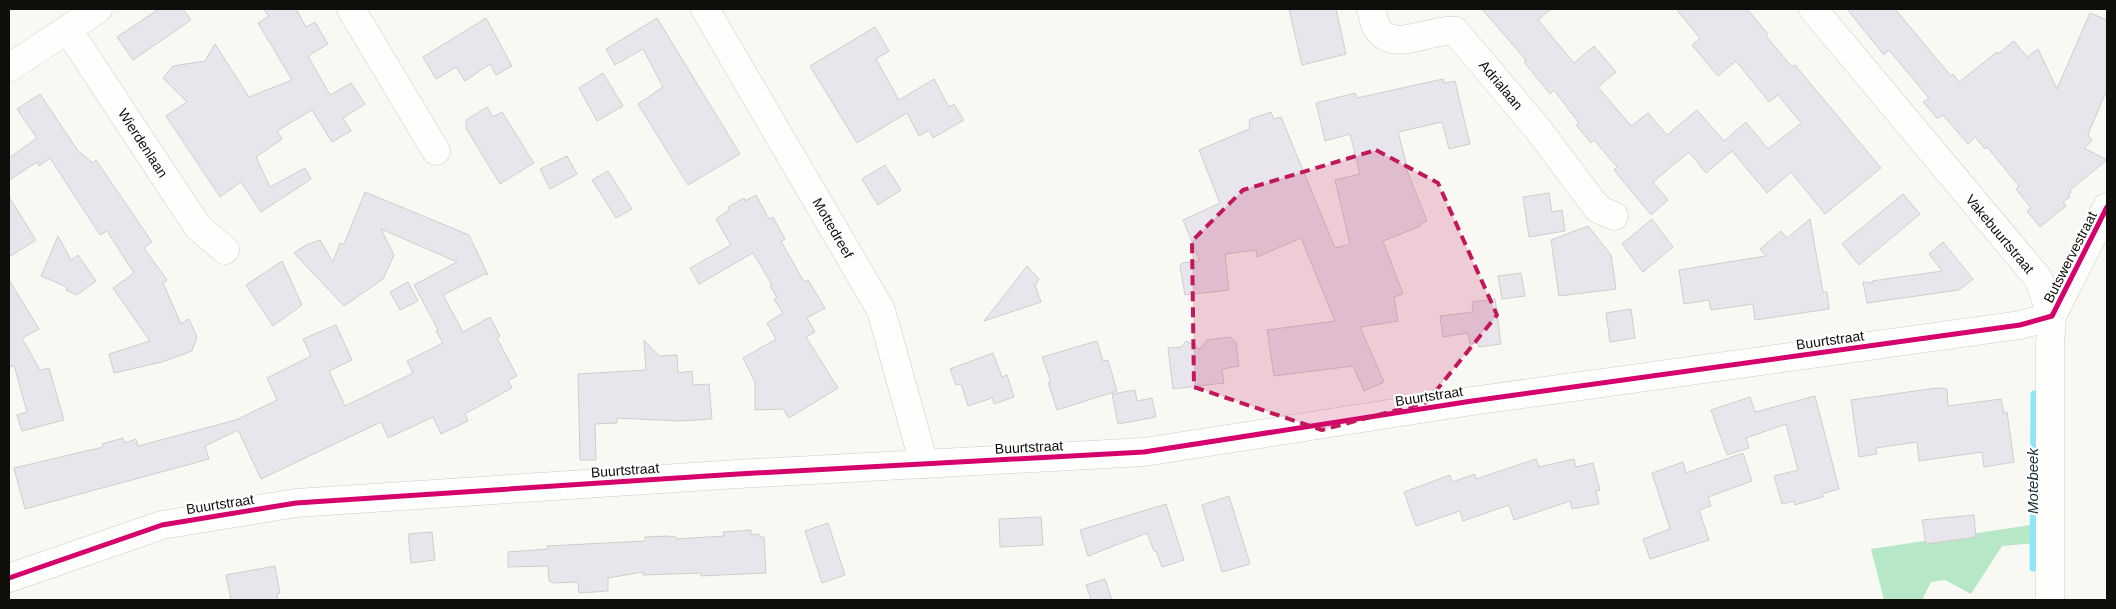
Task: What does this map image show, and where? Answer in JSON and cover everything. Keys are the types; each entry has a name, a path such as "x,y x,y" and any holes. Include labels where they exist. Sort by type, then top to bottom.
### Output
{"street":[{"path":"9,68 98,9"},
{"path":"351,9 436,151"},
{"name":"Mottedreef","path":"705,9 881,310 924,464"},
{"name":"Adrialaan","path":"1371,9 1376,28 1385,36 1398,42 1444,30 1455,32 1537,128 1598,209 1614,216"},
{"name":"Vakebuurtstraat","path":"1813,9 2038,278 2052,316 2050,345 2050,600"},
{"name":"Wierdenlaan","path":"68,30 198,227 225,250"},
{"name":"Butswervestraat","path":"2052,316 2107,207"},
{"name":"Buurtstraat","path":"9,578 162,525 296,503 748,474 1144,452 1472,401 2020,325 2052,316"}],"highlighted area":[{"path":"1376,150 1438,183 1497,315 1427,402 1322,430 1194,387 1192,241 1243,190"}],"green space":[{"path":"2037,524 2038,543 2002,546 1971,594 1945,580 1931,582 1922,600 1884,600 1871,549"}],"building":[{"path":"159,9 183,9 191,20 133,60 117,37"},
{"path":"263,9 296,9 306,27 315,22 328,44 308,56 330,95 351,83 365,104 343,118 351,131 332,142 312,110 277,131 282,139 256,157 270,187 305,168 311,179 261,212 241,182 220,197 166,116 187,102 163,78 173,66 205,61 215,44 249,97 292,80 258,23 269,16"},
{"path":"1289,9 1336,9 1346,54 1302,65"},
{"path":"1482,9 1551,9 1538,20 1574,63 1594,46 1616,72 1598,87 1631,126 1648,113 1667,135 1697,110 1724,141 1746,122 1768,149 1801,123 1778,95 1769,102 1736,61 1718,76 1692,45 1700,38 1676,9 1747,9 1768,34 1766,36 1792,67 1795,65 1881,168 1825,214 1791,172 1767,193 1732,151 1706,173 1689,152 1653,182 1668,200 1651,215 1614,170 1617,167 1594,140 1591,143 1576,125 1579,123 1554,90 1550,94 1524,62 1526,60"},
{"path":"1847,9 1895,9 1951,76 1953,74 1959,82 2014,41 2027,57 2038,49 2057,89 2090,13 2107,20 2107,90 2088,134 2092,141 2084,148 2107,160 2070,190 2071,193 2068,195 2070,197 2063,202 2066,206 2040,227 2027,211 2031,208 2016,189 2019,186 1987,147 1985,149 1975,137 1968,144 1943,115 1938,119 1923,102 1929,98 1889,50 1884,55"},
{"path":"486,18 512,66 496,75 490,64 465,81 456,67 436,79 423,57"},
{"path":"657,18 740,154 688,185 638,104 663,87 643,49 615,65 606,49"},
{"path":"875,27 889,51 876,59 899,100 934,79 949,107 954,104 964,120 933,138 929,130 919,136 907,113 857,143 810,66"},
{"path":"603,73 623,106 597,121 579,88"},
{"path":"1443,79 1444,83 1455,81 1470,144 1449,149 1442,122 1398,132 1406,162 1404,163 1427,221 1420,224 1421,226 1383,241 1403,294 1394,297 1398,321 1360,327 1384,382 1364,391 1353,366 1274,376 1267,330 1335,321 1301,238 1257,257 1256,250 1225,254 1229,290 1185,295 1180,266 1182,263 1200,261 1183,220 1220,203 1199,150 1249,129 1250,119 1271,112 1274,119 1281,117 1335,248 1350,244 1335,180 1360,174 1350,134 1325,141 1316,103 1355,93 1357,98"},
{"path":"40,94 78,151 93,163 96,160 152,242 144,248 167,280 163,283 181,324 189,319 197,337 192,351 162,362 114,373 109,354 150,341 113,288 134,273 107,231 100,235 50,158 39,166 37,162 9,180 9,158 37,138 17,109"},
{"path":"487,107 493,117 502,112 534,163 500,184 466,128 466,120"},
{"path":"567,156 577,174 550,189 540,169"},
{"path":"885,165 901,190 878,205 862,179"},
{"path":"608,171 632,209 616,218 592,180"},
{"path":"365,192 469,235 488,275 485,274 443,295 463,332 490,317 500,336 497,338 517,376 508,381 512,388 465,414 468,421 441,434 433,417 388,438 381,422 261,479 238,430 205,446 209,459 25,509 14,468 103,447 102,444 123,438 125,443 136,439 138,446 236,420 277,400 267,378 311,356 303,339 336,325 352,360 329,371 345,406 413,373 407,361 443,343 414,285 457,262 381,229 394,255 383,279 344,306 294,253 306,245 320,240 333,262 340,243 344,244"},
{"path":"1549,193 1552,212 1562,210 1565,231 1529,237 1523,197"},
{"path":"1903,194 1920,214 1859,265 1842,244"},
{"path":"756,195 769,219 773,217 785,239 781,241 804,282 808,280 825,308 807,318 815,332 806,337 838,388 789,418 783,409 755,410 755,382 743,358 776,339 767,323 783,313 774,299 777,297 770,286 772,285 753,253 699,284 690,268 731,245 716,219 729,210 728,207 744,198 745,201"},
{"path":"9,197 36,240 9,257"},
{"path":"1652,219 1673,247 1643,272 1622,244"},
{"path":"1810,219 1823,292 1827,292 1829,309 1755,320 1753,304 1711,310 1709,300 1684,304 1679,270 1766,256 1760,249 1781,231 1787,238"},
{"path":"1588,226 1611,255 1616,289 1559,296 1551,240"},
{"path":"58,236 71,260 78,255 96,281 77,295 66,290 67,287 41,276"},
{"path":"1943,242 1973,279 1959,290 1867,303 1863,282 1873,283 1872,281 1942,271 1929,254"},
{"path":"282,261 302,305 273,326 246,285"},
{"path":"1027,266 1039,279 1035,285 1041,302 984,321"},
{"path":"1521,273 1525,296 1502,299 1498,276"},
{"path":"9,280 39,329 22,338 40,370 49,368 64,420 22,431 17,415 27,412 14,365 9,368"},
{"path":"408,282 418,301 400,310 390,292"},
{"path":"1495,299 1501,344 1479,347 1478,343 1470,344 1468,333 1443,337 1440,316 1473,312 1472,302"},
{"path":"1631,309 1635,338 1610,342 1606,313"},
{"path":"1230,337 1236,342 1239,366 1222,369 1224,383 1173,389 1168,348 1181,347 1186,341 1200,349 1207,340"},
{"path":"644,340 659,356 677,355 678,373 692,371 693,385 709,384 712,419 680,421 617,418 617,423 595,424 596,460 580,460 578,374 646,370"},
{"path":"1097,341 1103,361 1108,360 1117,391 1057,410 1048,382 1051,382 1042,357"},
{"path":"993,353 1002,377 1007,375 1014,397 994,404 992,398 968,406 961,384 956,385 950,369"},
{"path":"1936,388 1947,389 1948,406 2001,399 2004,413 2007,412 2014,462 1984,467 1982,452 1919,461 1917,442 1876,448 1877,454 1859,457 1851,400"},
{"path":"1135,390 1137,401 1152,398 1156,417 1118,424 1112,394"},
{"path":"1815,396 1839,489 1822,494 1823,497 1794,505 1794,501 1782,504 1774,476 1798,470 1786,424 1746,438 1749,448 1727,455 1711,410 1750,397 1755,412"},
{"path":"1743,453 1752,481 1708,497 1711,506 1699,510 1709,540 1650,559 1643,539 1670,529 1652,473 1683,462 1686,473"},
{"path":"1536,459 1539,467 1574,459 1576,467 1593,463 1600,490 1596,491 1599,504 1572,509 1570,501 1514,520 1509,505 1463,521 1460,511 1416,526 1404,492 1450,475 1452,482 1475,474 1476,479"},
{"path":"1229,496 1250,564 1222,572 1202,505"},
{"path":"1166,504 1184,560 1162,567 1147,533 1088,556 1080,530"},
{"path":"1974,515 1976,537 1926,544 1922,520"},
{"path":"1041,517 1043,545 1000,547 999,519"},
{"path":"828,523 845,575 822,583 805,531"},
{"path":"751,530 751,535 759,534 760,537 764,537 766,573 701,576 701,573 643,575 643,572 608,578 608,591 579,593 578,582 552,583 549,581 548,566 508,567 508,552 548,549 547,546 645,541 645,537 667,536 676,537 676,539 724,536 723,532"},
{"path":"432,532 435,560 411,563 408,534"},
{"path":"275,566 280,593 277,594 278,600 231,600 226,575"},
{"path":"1105,579 1112,600 1091,600 1086,585"}],"waterway":[{"name":"Motebeek","path":"2033,568 2034,394"}],"cycle path":[{"path":"9,578 162,525 296,503 738,474 1144,452 1472,401 2020,325 2052,316 2107,207"}]}
